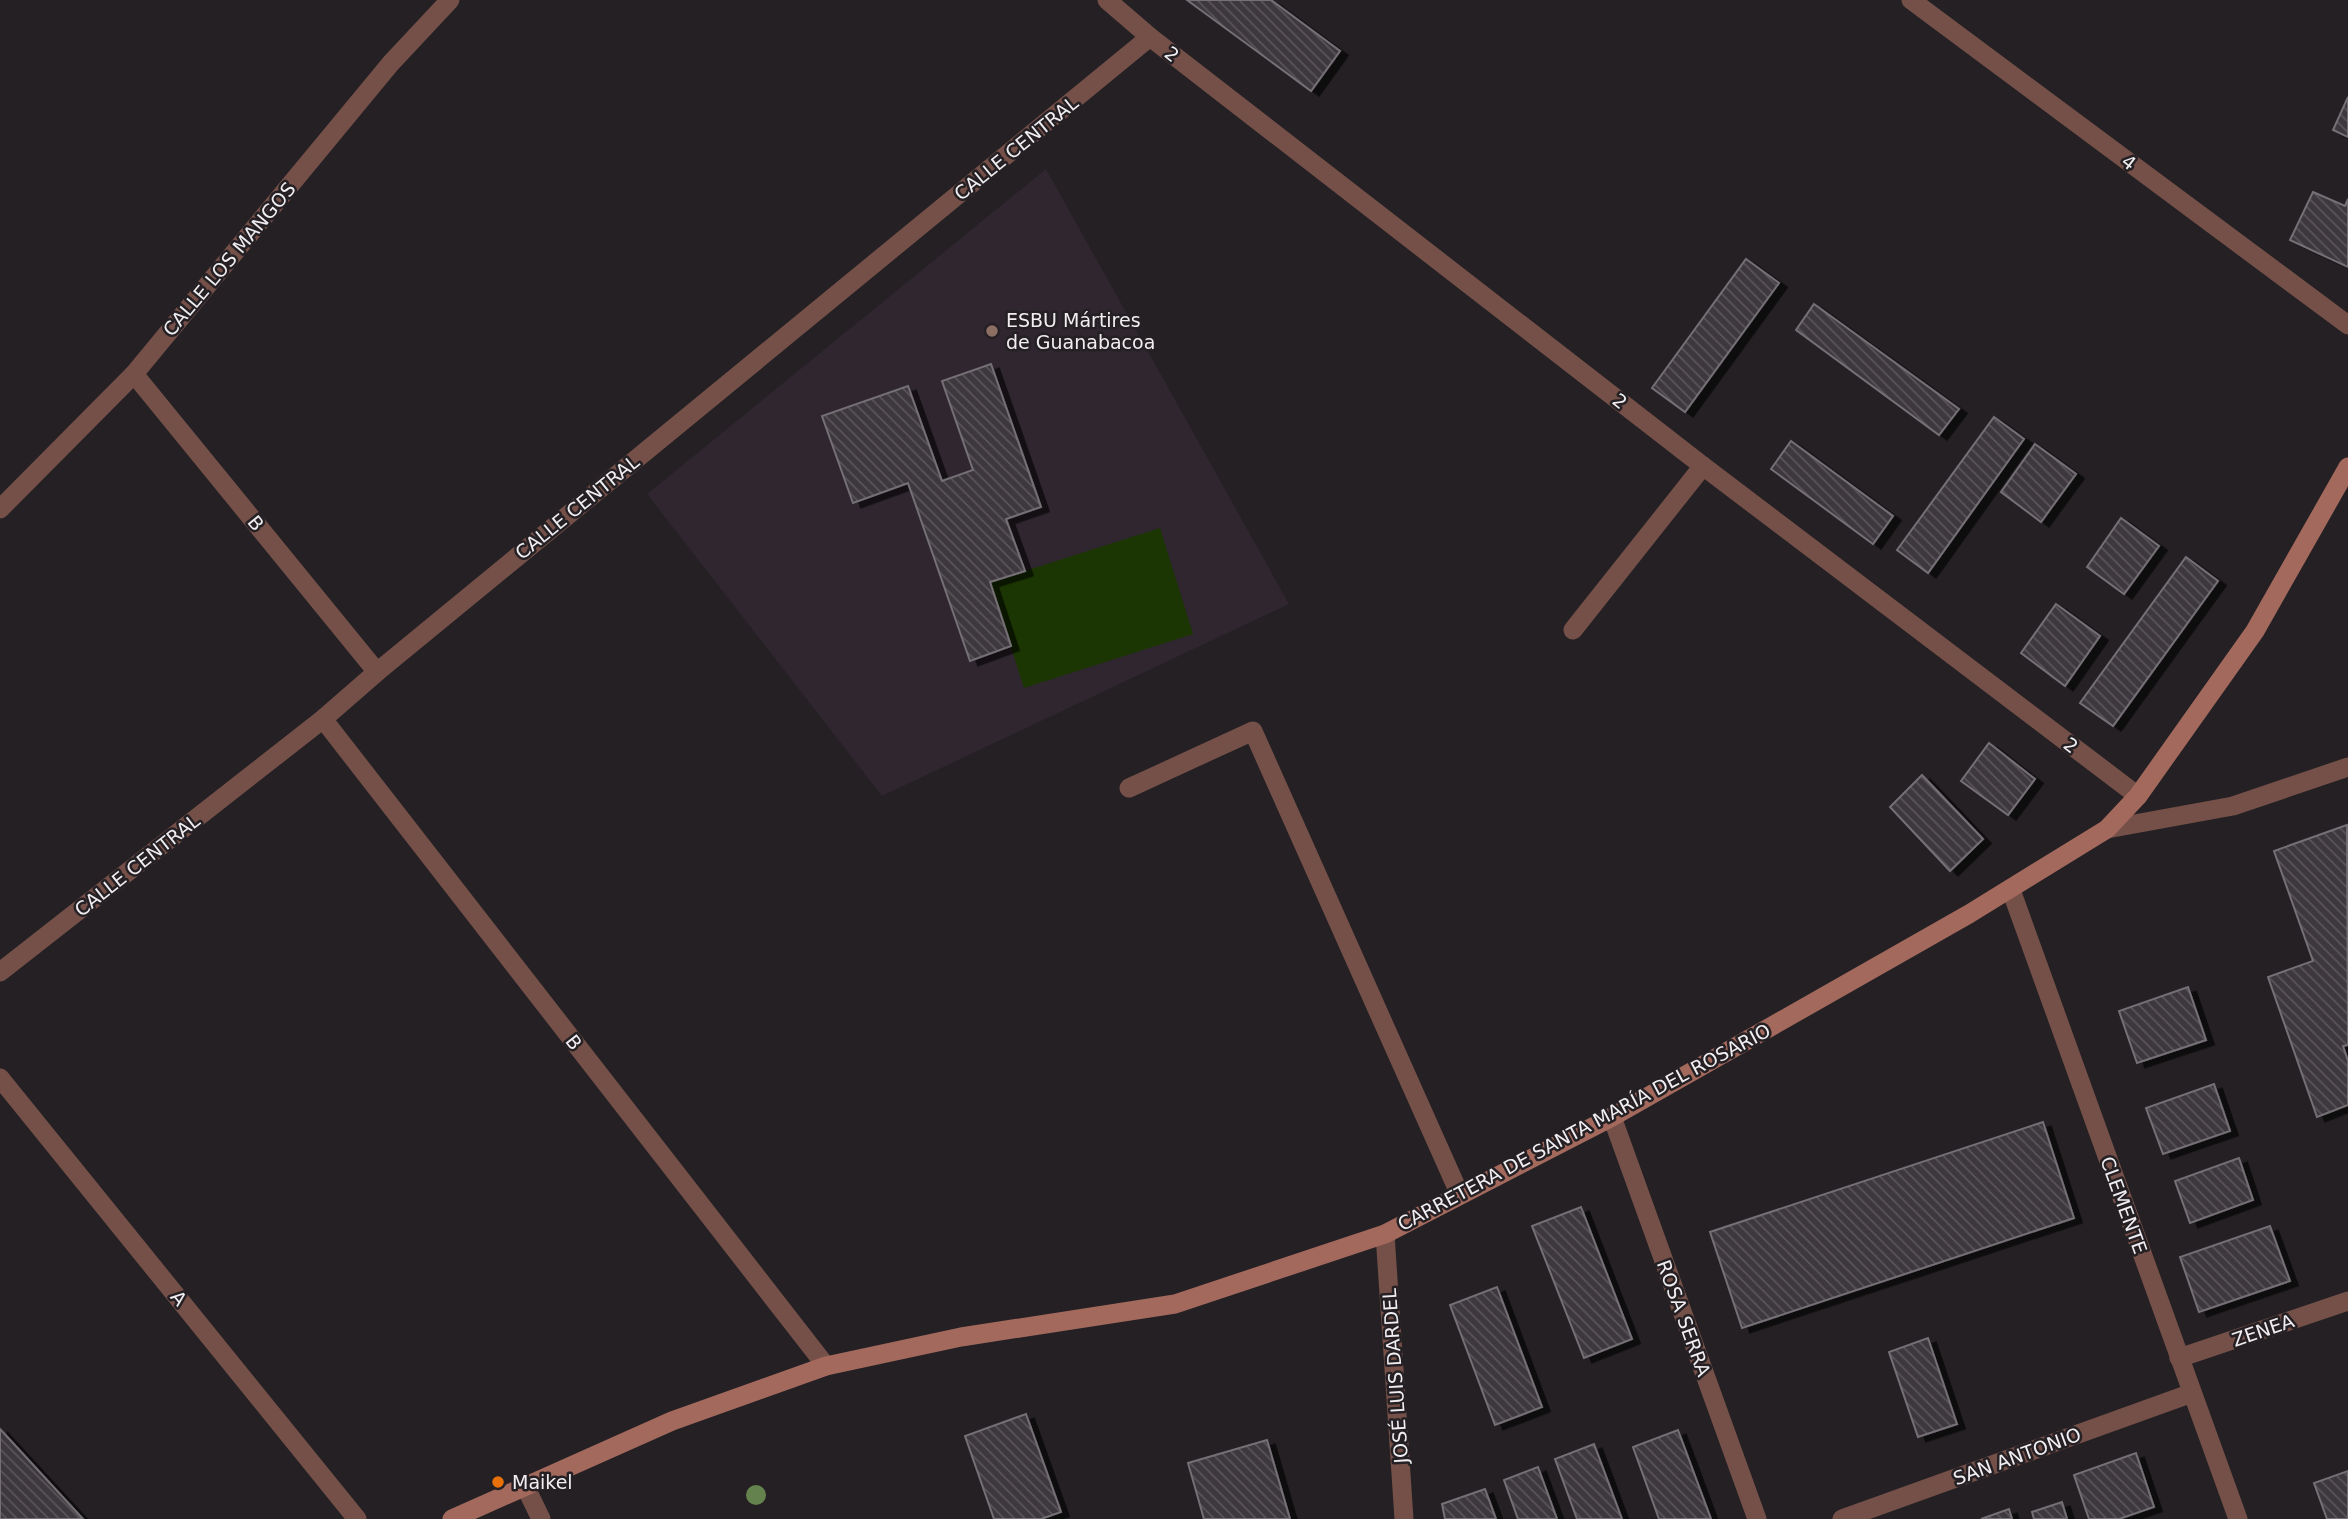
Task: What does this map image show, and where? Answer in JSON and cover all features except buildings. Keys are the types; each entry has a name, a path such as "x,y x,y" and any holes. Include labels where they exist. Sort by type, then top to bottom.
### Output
{"main road":[{"name":"CARRETERA DE SANTA MARÍA DEL ROSARIO","path":"452,1519 672,1421 826,1366 961,1337 1175,1304 1385,1234 1612,1117 2011,890 2107,829 2138,796 2255,631 2347,470"}],"street":[{"name":"CALLE LOS MANGOS","path":"0,509 134,374 391,62 450,0"},
{"name":"2","path":"1107,0 1150,37 1703,466 2138,796"},
{"name":"4","path":"1911,0 2348,325"},
{"name":"CALLE CENTRAL","path":"0,972 323,719 1150,37"},
{"name":"B","path":"134,374 377,672"},
{"path":"1573,630 1703,466"},
{"name":"B","path":"323,719 826,1366"},
{"path":"1129,788 1253,731 1460,1195"},
{"path":"2107,829 2233,806 2348,767"},
{"name":"CLEMENTE","path":"2011,890 2238,1519"},
{"name":"A","path":"0,1078 357,1519"},
{"name":"ROSA SERRA","path":"1612,1117 1757,1519"},
{"name":"JOSÉ LUIS DARDEL","path":"1385,1234 1404,1519"},
{"name":"ZENEA","path":"2179,1358 2348,1301"},
{"name":"SAN ANTONIO","path":"1842,1519 2192,1393"},
{"path":"526,1488 541,1519"}],"shaded area":[{"name":"ESBU Mártires de Guanabacoa","path":"1046,169 1289,604 882,796 647,494"}],"green space":[{"path":"1160,528 1193,634 1024,688 990,582"}],"place":[{"name":"ESBU Mártires de Guanabacoa","path":"992,331"},
{"name":"Maikel","path":"498,1482"}]}
